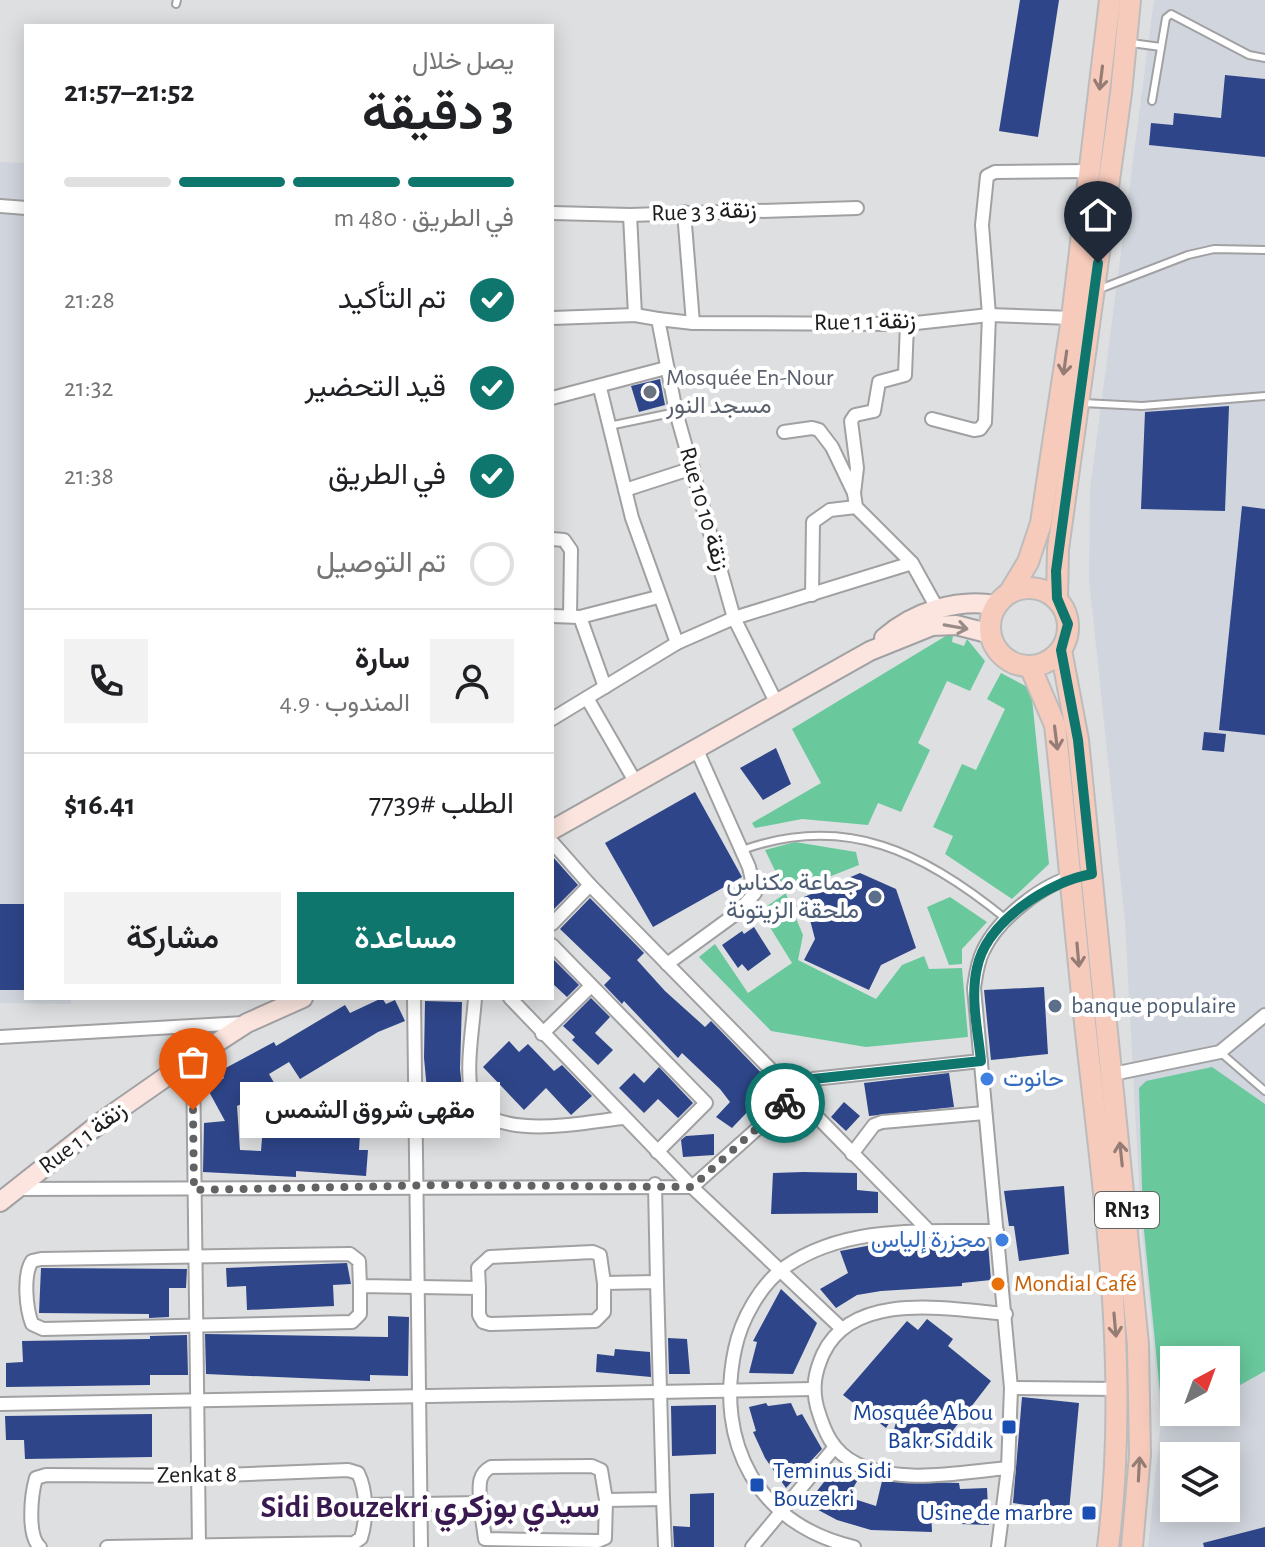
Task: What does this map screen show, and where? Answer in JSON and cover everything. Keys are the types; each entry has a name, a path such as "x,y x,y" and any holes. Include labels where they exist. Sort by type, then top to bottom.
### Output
{"main road":[{"name":"RN13","path":"1110,0 1072,318 1057,598 1068,624 1061,650 1078,740 1138,1344 1140,1455 1132,1547"},
{"name":"RN13","path":"991,634 1003,598 1036,543 1094,291 1128,42 1130,0"},
{"path":"1003,598 1034,588 1057,598"},
{"path":"991,634 994,644 1009,660 1030,666 1044,663 1061,650"},
{"name":"RN13","path":"1030,666 1045,695 1055,725 1119,1389 1116,1483 1108,1547"}],"street":[{"path":"932,419 974,430 980,429 985,422 989,315 982,225 987,176 995,172 1090,171"},
{"path":"0,206 24,208"},
{"name":"Rue 3 زنقة 3","path":"554,213 630,215 857,208"},
{"path":"684,212 693,323"},
{"name":"Rue 10 زنقة 10","path":"630,215 647,317 666,368 734,618 776,702"},
{"name":"Rue 1 زنقة 1","path":"554,318 647,317 693,323 907,324 989,315 1072,318"},
{"path":"854,493 857,481 852,418 874,411 879,382 905,375 907,324"},
{"path":"554,398 600,388 666,368"},
{"path":"600,388 625,490 658,597 677,643"},
{"path":"784,432 806,427 819,430 832,447 854,493 856,507 912,563 937,608"},
{"path":"625,490 693,468"},
{"path":"812,595 813,522 830,510 856,507"},
{"path":"554,539 564,540 571,550 575,616 605,687"},
{"path":"554,718 677,643 734,618 912,563"},
{"path":"554,616 575,616 658,597"},
{"path":"870,651 893,630 937,608 1003,598"},
{"path":"554,829 870,651 932,626 956,625 991,634"},
{"path":"587,698 636,783"},
{"path":"667,964 752,899 755,881 696,748"},
{"path":"554,844 793,1095 929,1231"},
{"path":"998,1547 1008,1468 1011,1388 974,988 977,966 984,948 1008,920 1048,887 1071,877 1092,874"},
{"path":"554,922 590,885"},
{"path":"554,947 706,1103 657,1152"},
{"path":"542,1034 591,986"},
{"name":"Rue 1 زنقة 1","path":"0,1202 193,1058 247,1023 299,1000"},
{"path":"414,1000 421,1547"},
{"path":"475,1000 471,1091 483,1115 504,1123 538,1126 623,1118"},
{"path":"512,1000 692,1187 840,1327"},
{"path":"1091,1077 1220,1052 1265,1015"},
{"path":"0,1037 247,1023"},
{"path":"193,1058 199,1546"},
{"path":"16,1189 655,1184 692,1187 813,1079 981,1061"},
{"path":"852,1154 874,1125 882,1122 985,1113"},
{"path":"655,1184 665,1547"},
{"path":"854,1547 835,1542 781,1513 757,1485 740,1457 731,1427 729,1390 737,1339 745,1319 759,1295 782,1269 811,1252 841,1240 880,1233 997,1231"},
{"path":"593,1252 600,1255 603,1262 604,1312 595,1321 483,1322 479,1315 479,1288 478,1268 490,1257 593,1252"},
{"path":"350,1254 359,1261 360,1286 360,1314 352,1322 43,1329 32,1324 29,1315 28,1268 32,1261 41,1259 350,1254"},
{"path":"604,1283 657,1282"},
{"path":"360,1286 479,1288"},
{"path":"1006,1314 948,1309 863,1315 840,1327 818,1364 813,1389 824,1431 834,1448 856,1464 882,1472 916,1475 1008,1468"},
{"path":"1011,1388 1119,1389"},
{"path":"0,1404 198,1403 419,1395 813,1389"},
{"path":"752,1547 834,1448"},
{"path":"592,1466 601,1470 605,1479 606,1500 607,1532 605,1538 598,1541 485,1539 479,1480 484,1471 491,1467 592,1466"},
{"name":"Zenkat 8","path":"40,1547 33,1538 36,1478 46,1475 199,1476 348,1470 358,1473 363,1483 364,1505"},
{"path":"606,1500 663,1499"},
{"path":"107,1547 354,1543 361,1538 364,1505 480,1503"}],"lane":[{"path":"1152,101 1166,18 1171,14 1249,55 1265,58"},
{"path":"1128,42 1161,47"},
{"path":"1094,291 1188,255 1214,249 1265,250"},
{"path":"1069,401 1142,406 1265,396"},
{"path":"609,426 676,412"},
{"path":"742,850 793,835 864,839 936,870 1008,920"},
{"path":"1220,1052 1265,1091"}],"shaded area":[{"path":"1154,0 1265,0 1265,1547 1148,1547 1160,1426 1240,1426 1240,1346 1160,1346 1160,1410 1141,1220 1125,922 1089,579 1090,490"},
{"path":"0,162 24,163 24,1000 71,1000 71,1004 0,1003"}],"green space":[{"path":"949,634 953,635 952,642 964,646 967,639 985,661 970,691 947,681 918,743 930,750 901,812 878,803 868,825 802,819 755,828 752,823 821,783 792,729"},
{"path":"1001,673 1031,689 1049,864 1012,899 945,854 953,836 933,827 962,764 976,770 1005,709 987,699"},
{"path":"795,842 856,852 859,865 786,894 803,935 798,960 876,999 902,965 924,956 929,969 962,968 968,1037 866,1047 771,1031 699,957 715,944 748,993 792,963 760,911 786,893 765,850"},
{"path":"950,897 987,922 962,949 962,964 949,965 927,907"},
{"path":"1212,1067 1265,1104 1265,1371 1240,1385 1240,1346 1160,1346 1160,1393 1143,1220 1139,1088 1146,1081"}],"building":[{"path":"1020,0 1059,0 1038,137 999,131"},
{"path":"1225,75 1265,79 1265,157 1149,145 1151,123 1173,125 1174,113 1221,118"},
{"name":"Mosquée En-Nour مسجد النور","path":"660,379 665,405 639,412 631,386"},
{"path":"1229,406 1225,511 1141,509 1145,412"},
{"path":"1242,506 1265,509 1265,735 1219,730"},
{"path":"1204,732 1226,734 1224,752 1202,750"},
{"path":"776,748 791,784 763,800 740,768"},
{"path":"695,792 742,877 653,927 605,843"},
{"path":"554,858 578,885 554,909"},
{"path":"860,873 896,889 916,948 881,965 869,990 804,960 815,939 804,897"},
{"path":"590,898 644,953 637,960 665,991 705,1027 711,1021 773,1085 732,1128 716,1117 730,1102 720,1089 682,1053 678,1058 624,1001 622,1004 604,985 611,978 560,929"},
{"path":"0,904 24,904 24,990 0,990"},
{"path":"754,927 771,954 748,971 742,964 738,968 722,945"},
{"path":"554,960 579,985 567,997 554,985"},
{"path":"1044,987 1048,1054 991,1060 984,990"},
{"path":"591,998 610,1017 595,1033 613,1050 598,1065 572,1040 575,1037 563,1026"},
{"path":"378,1000 383,1000 386,1004 395,1000 405,1021 378,1032 300,1079 289,1062 269,1074 277,1088 237,1106 240,1150 261,1151 263,1126 360,1134 359,1150 368,1150 366,1176 296,1171 296,1177 203,1172 204,1123 225,1121 207,1088 224,1078 220,1071 274,1042 276,1046 345,1005 350,1013"},
{"path":"425,1001 462,1002 460,1069 466,1126 448,1127 448,1120 430,1121 424,1058"},
{"path":"509,1041 519,1052 528,1044 554,1071 562,1065 592,1096 571,1115 546,1088 524,1110 483,1067"},
{"path":"659,1067 693,1103 678,1118 658,1099 644,1113 619,1088 634,1073 644,1083"},
{"path":"949,1073 954,1107 869,1116 864,1083"},
{"path":"844,1102 860,1116 846,1131 831,1117"},
{"path":"714,1134 714,1155 683,1157 681,1140 686,1136"},
{"path":"773,1173 857,1173 857,1190 878,1192 878,1213 771,1214"},
{"path":"1064,1186 1069,1254 1019,1261 1014,1226 1009,1226 1004,1191"},
{"path":"960,1240 960,1243 988,1242 991,1280 962,1283 962,1286 857,1295 836,1308 820,1289 848,1273 840,1251 888,1242"},
{"path":"347,1263 351,1284 333,1285 334,1306 247,1310 246,1286 227,1287 226,1268"},
{"path":"41,1268 187,1269 186,1288 169,1288 169,1317 39,1313"},
{"path":"781,1289 817,1323 793,1374 749,1373 757,1342 753,1341"},
{"path":"388,1316 409,1317 408,1376 370,1375 370,1381 206,1374 205,1334 388,1337"},
{"path":"927,1319 953,1339 948,1346 991,1381 937,1451 925,1441 916,1452 893,1434 900,1406 886,1428 843,1395 907,1321 918,1330"},
{"path":"187,1335 188,1375 150,1375 150,1385 6,1387 6,1363 23,1362 22,1341 150,1339 150,1336"},
{"path":"668,1338 687,1339 690,1374 669,1374"},
{"path":"615,1349 650,1352 651,1377 596,1372 597,1354 614,1356"},
{"path":"1022,1397 1079,1403 1069,1511 1013,1503"},
{"path":"766,1403 768,1406 791,1403 797,1416 802,1414 822,1449 786,1488 765,1458 753,1432 756,1431 749,1407"},
{"path":"716,1405 716,1454 672,1456 671,1406"},
{"path":"152,1414 152,1457 25,1459 24,1440 6,1440 5,1416"},
{"path":"837,1465 860,1476 848,1497 876,1506 882,1481 959,1483 960,1489 987,1488 989,1525 960,1524 959,1509 931,1510 932,1532 871,1530 837,1520 807,1504"},
{"path":"714,1493 714,1547 674,1547 673,1526 690,1527 690,1494"},
{"path":"1265,1527 1265,1547 1204,1547 1203,1543"}],"way so far":[{"path":"193,1110 194,1190 446,1185 655,1184 692,1187 785,1103"}],"place":[{"name":"Mosquée En-Nour مسجد النور","path":"650,392"},
{"name":"جماعة مكناس ملحقة الزيتونة","path":"875,897"},
{"name":"banque populaire","path":"1055,1006"},
{"name":"حانوت","path":"987,1079"},
{"name":"مقهى شروق الشمس","path":"193,1110"},
{"name":"مجزرة إلياس","path":"1002,1240"},
{"name":"Mondial Café","path":"998,1284"},
{"name":"Mosquée Abou Bakr Siddik","path":"1009,1427"},
{"name":"Teminus Sidi Bouzekri","path":"757,1485"},
{"name":"Usine de marbre","path":"1089,1513"}],"district":[{"name":"Sidi Bouzekri سيدي بوزكري","path":"430,1507"}],"route":[{"path":"785,1103 813,1079 981,1061 974,988 977,966 984,948 1008,920 1048,887 1071,877 1092,874 1078,740 1061,650 1068,624 1057,598 1056,571 1098,263"}]}
